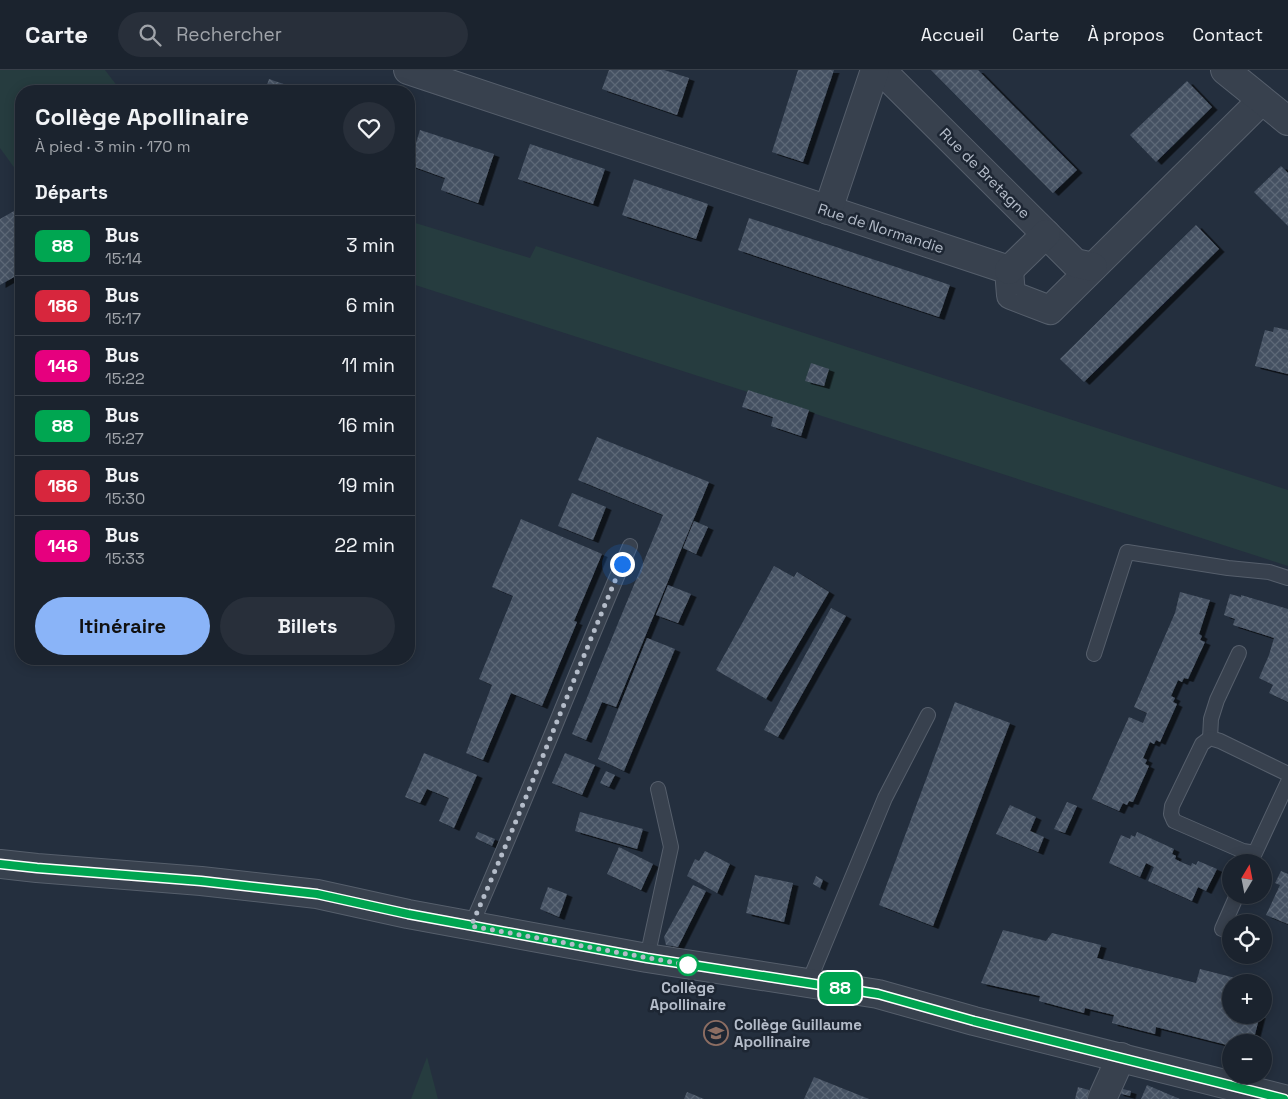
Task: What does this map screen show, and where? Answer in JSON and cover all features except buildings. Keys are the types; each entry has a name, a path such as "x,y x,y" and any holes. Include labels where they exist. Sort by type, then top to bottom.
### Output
{"street":[{"name":"Rue de Normandie","path":"408,70 1009,270"},
{"path":"828,210 875,70"},
{"name":"Rue de Bretagne","path":"882,70 1075,263 1094,266"},
{"path":"1225,70 1288,121"},
{"path":"1046,234 1009,270 1011,295 1050,310 1261,101"},
{"path":"0,864 261,887 317,894 471,926 647,958 878,994 974,1021 1121,1057 1206,1090 1284,1099"},
{"path":"1102,1099 1121,1057"}],"lane":[{"path":"471,926 522,809 630,546"},
{"path":"1094,654 1127,552 1228,568 1269,572 1288,578"},
{"path":"1210,738 1211,719 1217,700 1239,653"},
{"path":"808,984 885,798 928,714"},
{"path":"1210,738 1288,774"},
{"path":"1210,738 1202,744 1172,806 1171,814 1174,821 1247,854"},
{"path":"1255,854 1288,782"},
{"path":"647,958 671,847 658,789"}],"green space":[{"path":"0,70 105,70 116,85 15,85 15,169 0,148"},
{"path":"415,223 530,258 536,246 1288,490 1288,566 415,285"},
{"path":"427,1057 438,1099 411,1099"}],"bus line":[{"name":"88","path":"0,864 201,881 317,894 408,914 647,958 878,994 974,1021 1284,1099"}],"place":[{"name":"Collège Apollinaire","path":"688,965"},
{"name":"Collège Guillaume Apollinaire","path":"716,1033"}],"route":[{"path":"622,564 522,809 471,926 688,965"}]}
